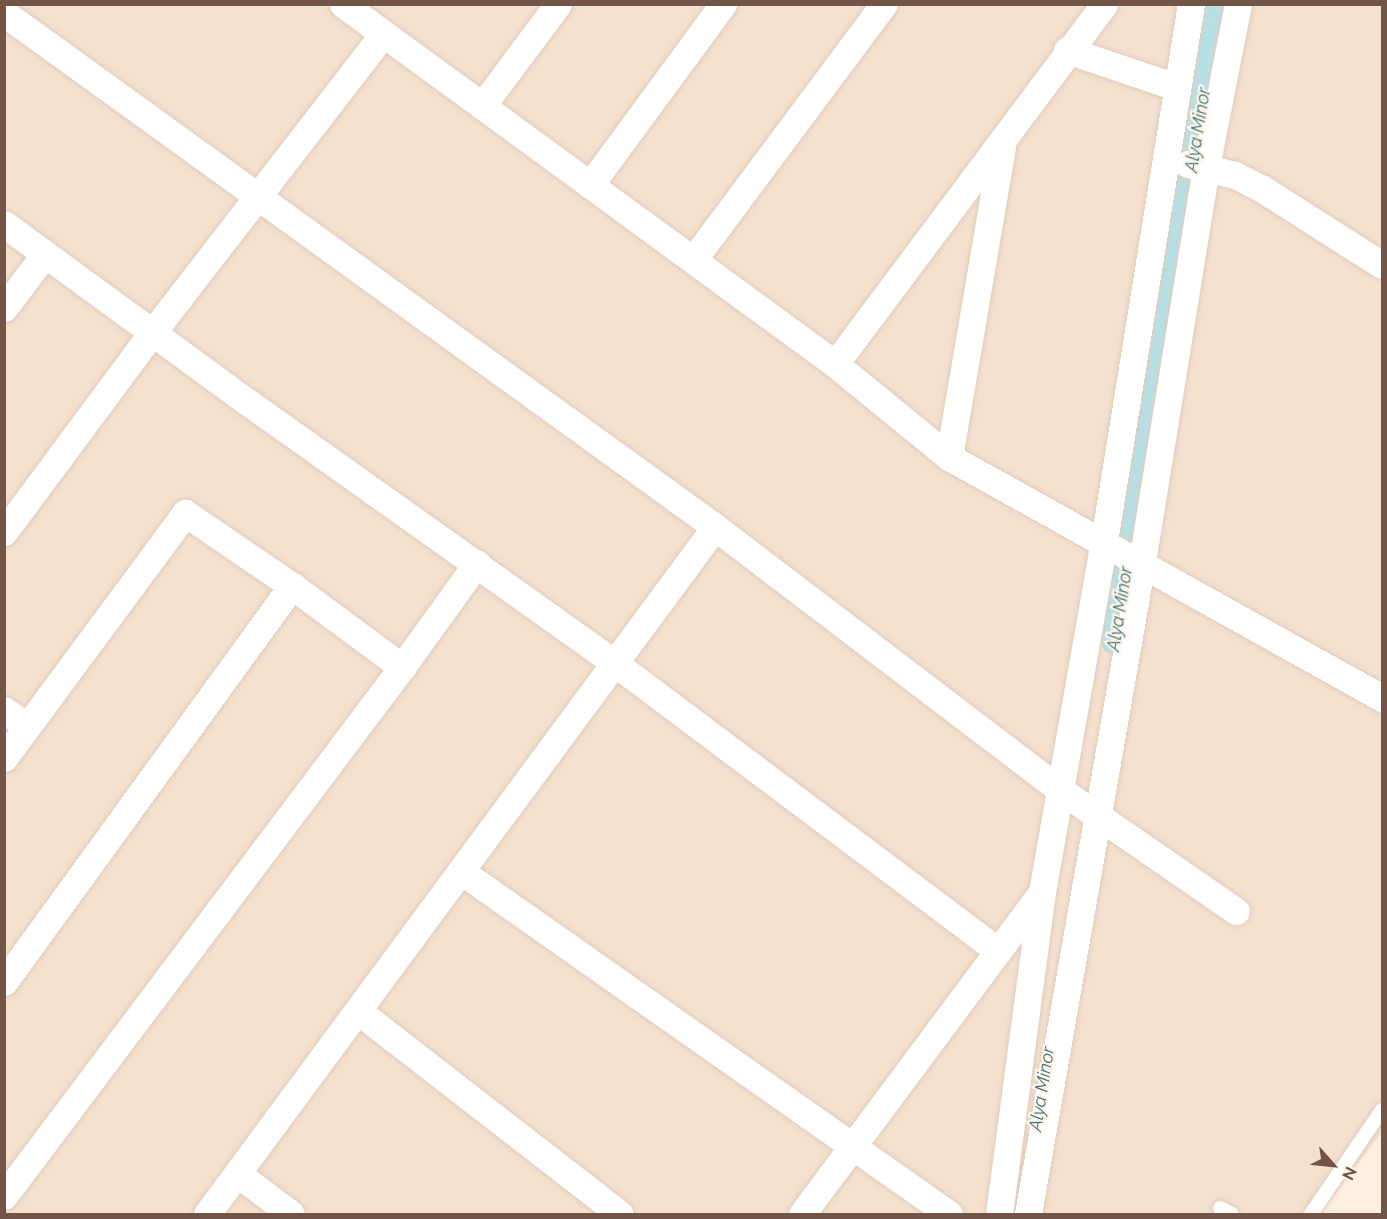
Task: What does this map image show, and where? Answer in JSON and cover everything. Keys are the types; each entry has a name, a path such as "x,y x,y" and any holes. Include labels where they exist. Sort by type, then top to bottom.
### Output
{"street":[{"path":"343,4 382,35 835,364 950,457 1383,698"},
{"path":"482,106 558,4"},
{"path":"590,185 723,4"},
{"path":"693,260 884,4"},
{"path":"835,364 1003,142 1067,50 1104,4"},
{"path":"1028,1215 1142,562 1186,164 1176,87 1191,4"},
{"path":"999,1215 1042,892 1104,541 1186,164 1238,4"},
{"path":"4,13 259,195 715,527 1059,789 1236,911"},
{"path":"4,532 152,333 382,35"},
{"path":"1067,50 1176,87"},
{"path":"950,457 1003,142"},
{"path":"1186,164 1235,175 1261,188 1383,265"},
{"path":"4,224 152,333 477,562 998,951"},
{"path":"4,308 45,254"},
{"path":"4,758 185,513 292,586 402,667"},
{"path":"207,1215 715,527"},
{"path":"4,1196 402,667 477,562"},
{"path":"4,982 292,586"},
{"path":"4,710 27,726"},
{"path":"462,872 949,1215"},
{"path":"802,1215 1042,892"},
{"path":"358,1011 620,1215"},
{"path":"237,1174 291,1215"}],"lane":[{"path":"1311,1215 1383,1110"}],"shaded area":[{"path":"5,5 1382,5 1382,1132 1320,1214 5,1214"}],"waterway":[{"name":"Alya Minor","path":"1115,641 1219,4"}]}
